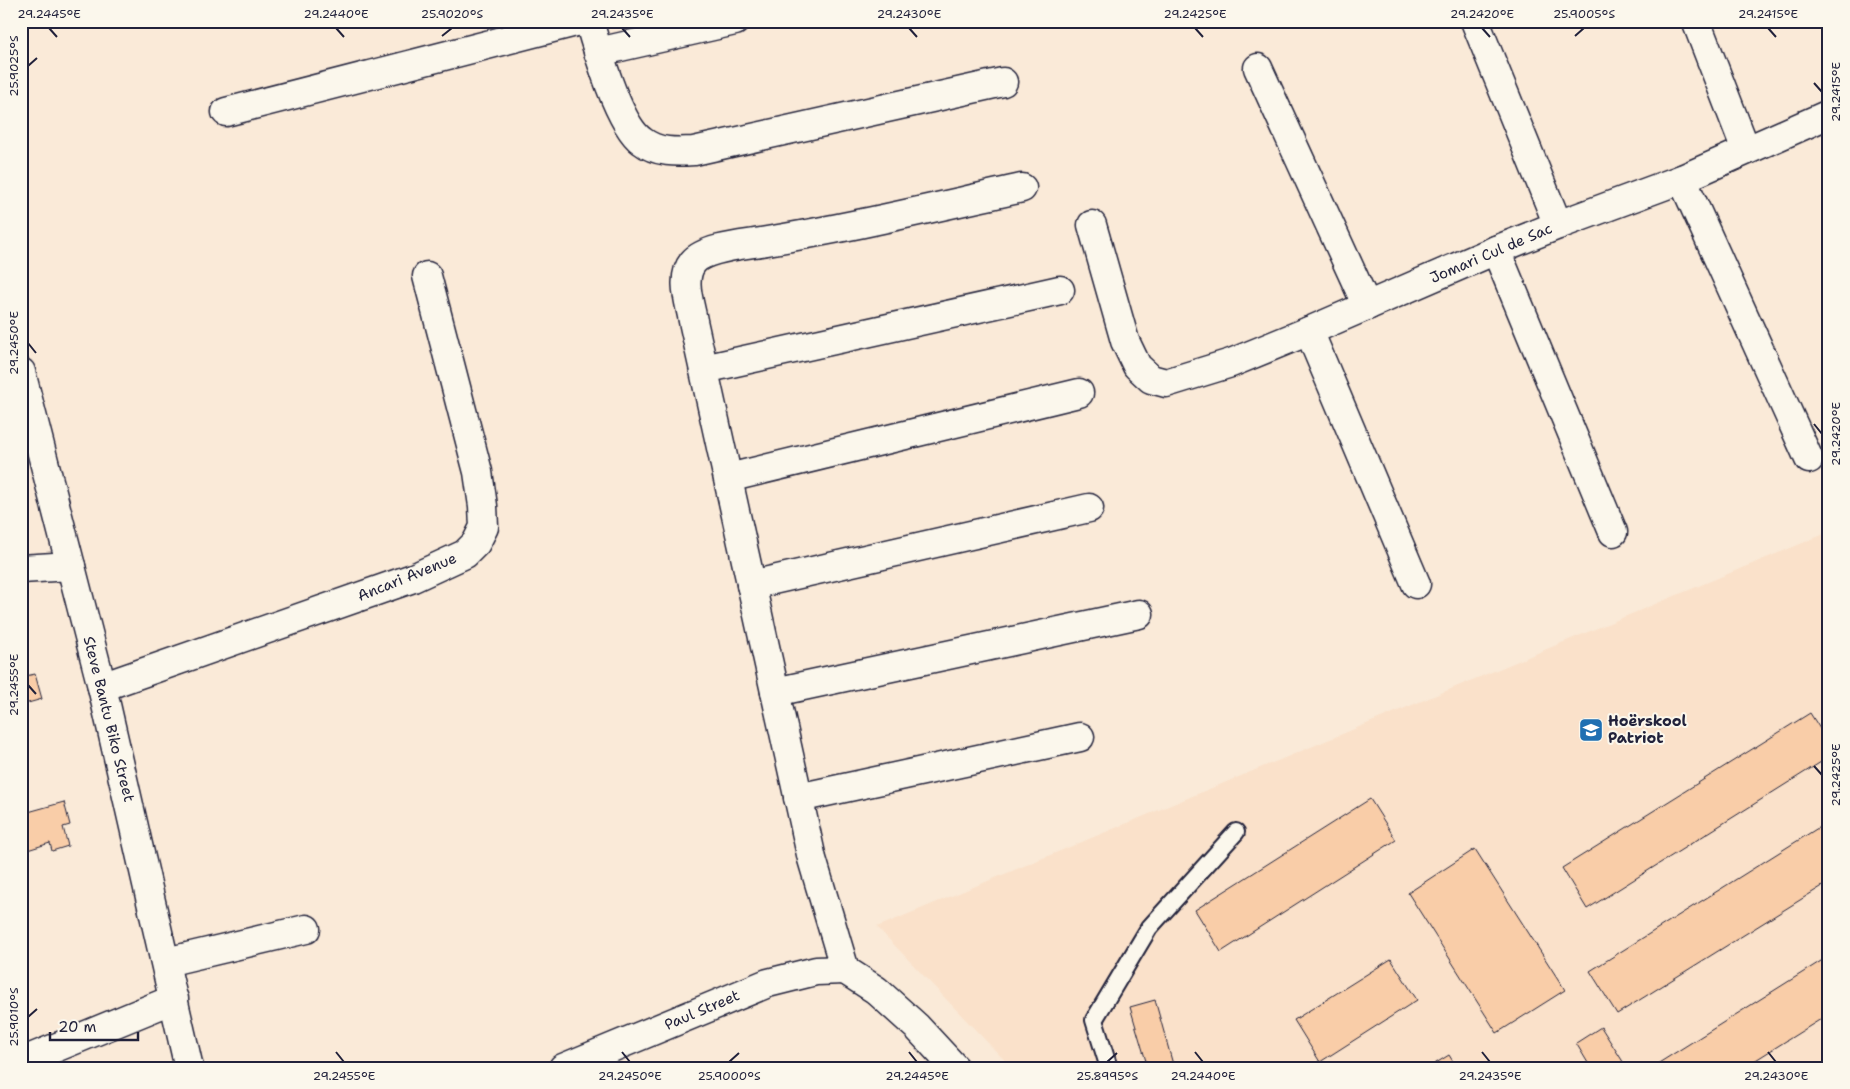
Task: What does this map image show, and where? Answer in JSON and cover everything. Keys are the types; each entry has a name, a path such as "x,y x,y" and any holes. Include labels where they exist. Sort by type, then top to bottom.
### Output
{"street":[{"path":"226,112 580,21"},
{"path":"589,21 598,52 616,100 635,133 641,141 655,148 675,152 694,151 1003,82"},
{"path":"598,52 735,21"},
{"path":"1475,21 1558,225"},
{"path":"1696,21 1746,150"},
{"path":"1258,68 1367,306"},
{"name":"Jomari Cul de Sac","path":"1092,225 1125,341 1137,366 1151,379 1166,383 1231,363 1496,250 1682,179 1829,114"},
{"path":"1682,179 1809,459"},
{"path":"955,1068 917,1027 876,990 845,970 812,859 798,798 691,313 687,273 694,262 703,255 715,251 817,232 1022,188"},
{"path":"1496,250 1613,532"},
{"name":"Ancari Avenue","path":"102,687 413,578 465,554 476,543 484,527 484,506 478,472 427,276"},
{"path":"704,369 1060,290"},
{"path":"1309,331 1416,584"},
{"name":"Steve Bantu Biko Street","path":"21,372 102,687 189,1068"},
{"path":"728,478 1079,393"},
{"path":"751,585 1089,508"},
{"path":"21,569 71,566"},
{"path":"775,692 1139,614"},
{"path":"798,798 1080,737"},
{"path":"166,962 306,929"},
{"name":"Paul Street","path":"563,1068 768,982 816,971 845,970"},
{"path":"21,1062 174,999"}],"lane":[{"path":"1109,1068 1094,1020 1149,928 1236,832"}],"shaded area":[{"name":"Hoërskool Patriot","path":"1829,532 1829,1068 1012,1068 877,927"}],"building":[{"path":"35,674 42,699 21,705 21,677"},
{"path":"1810,713 1829,743 1829,757 1587,909 1562,868"},
{"path":"1370,799 1396,840 1221,952 1195,910"},
{"path":"64,802 70,825 63,827 68,846 52,851 50,843 21,852 21,814"},
{"path":"1829,821 1829,882 1617,1014 1590,971"},
{"path":"1475,849 1565,990 1497,1033 1408,893"},
{"path":"1829,956 1829,1014 1743,1068 1655,1068 1654,1066"},
{"path":"1391,959 1417,1000 1320,1062 1294,1020"},
{"path":"1155,1000 1174,1068 1148,1068 1130,1007"},
{"path":"1601,1027 1627,1068 1591,1068 1576,1043"},
{"path":"1449,1055 1457,1068 1428,1068"}],"place":[{"name":"Hoërskool Patriot","path":"1591,730"}]}
